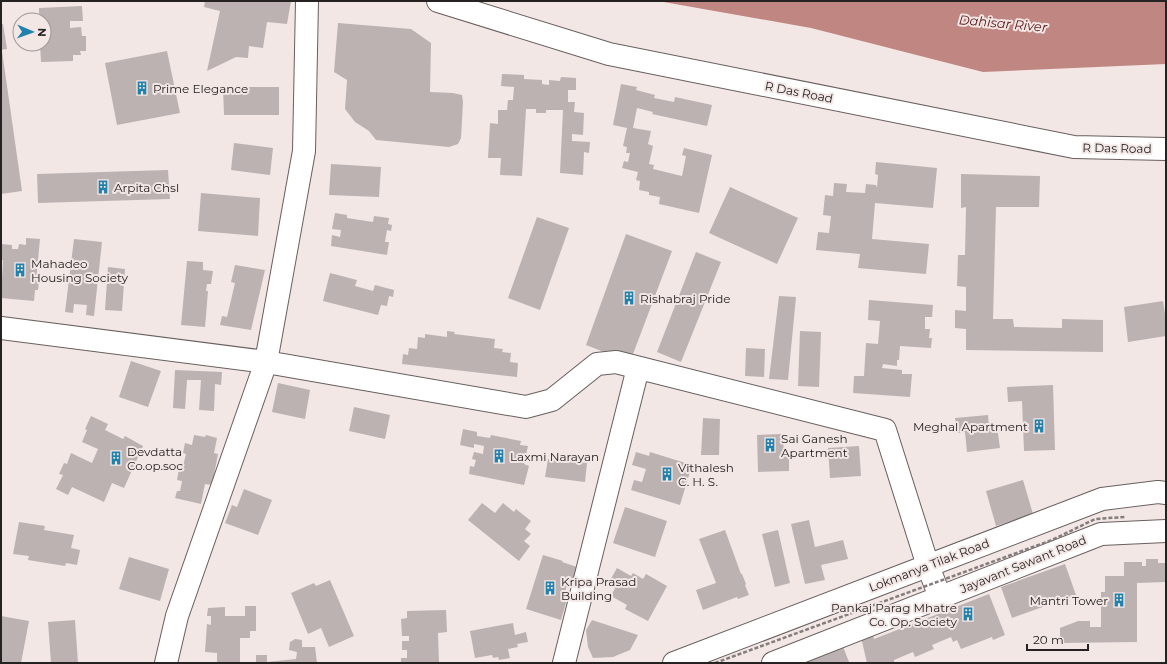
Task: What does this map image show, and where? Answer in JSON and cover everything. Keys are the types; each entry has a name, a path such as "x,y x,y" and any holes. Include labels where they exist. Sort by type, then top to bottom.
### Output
{"street":[{"path":"166,663 177,616 266,362 304,150 307,1"},
{"name":"R Das Road","path":"438,1 609,54 1074,147 1166,148"},
{"path":"1,328 266,362 526,407 552,400 597,364 616,362 886,430 928,566 940,597"},
{"path":"564,663 638,368"},
{"name":"Lokmanya Tilak Road","path":"674,663 1102,499 1158,492 1166,493"},
{"name":"Jayavant Sawant Road","path":"773,663 1101,534 1166,531"}],"path":[{"path":"715,663 1052,540 1095,519 1125,517"}],"water":[{"name":"Dahisar River","path":"658,1 1166,1 1166,64 983,72 811,28"}],"building":[{"path":"205,1 291,1 287,24 267,22 263,48 249,46 248,58 236,57 207,71 220,11 204,7"},
{"path":"82,6 83,21 70,21 70,28 81,27 82,36 86,36 86,51 80,51 81,55 73,55 73,61 41,62 40,52 52,52 52,12 39,12 39,8"},
{"path":"338,23 411,29 431,43 430,92 462,95 461,138 458,144 449,147 376,140 369,131 355,122 345,109 347,80 334,72"},
{"path":"1,24 3,24 7,49 1,50"},
{"path":"2,51 22,191 1,194 1,52"},
{"name":"Prime Elegance","path":"167,51 180,113 117,125 105,63"},
{"path":"502,74 524,75 524,79 542,80 542,84 549,85 549,80 560,81 561,77 576,78 576,90 568,90 568,102 575,102 574,112 584,113 583,135 572,134 572,141 590,142 589,153 584,152 583,175 560,173 563,110 546,110 546,113 536,113 536,109 526,109 522,176 500,175 501,158 488,158 490,123 498,124 498,110 507,110 508,100 513,100 514,87 501,86"},
{"path":"621,84 637,87 636,90 655,95 654,98 674,102 675,97 712,105 707,126 652,114 653,112 637,108 633,128 651,131 648,144 653,146 649,164 654,165 653,169 682,176 686,156 682,155 684,148 712,155 699,213 659,204 660,197 649,195 649,192 639,190 640,181 636,180 638,172 622,168 624,161 628,162 630,153 626,153 627,147 623,146 627,128 613,125"},
{"path":"223,87 279,87 279,115 224,115"},
{"path":"234,143 273,148 270,175 231,170"},
{"path":"876,162 937,168 933,208 875,203 872,239 929,244 926,274 858,268 860,254 816,250 818,232 829,233 831,216 823,215 825,195 833,196 834,183 847,184 846,192 865,193 866,184 876,185 877,188 878,175 875,174"},
{"path":"331,164 381,167 379,197 329,195"},
{"name":"Arpita Chsl","path":"168,170 170,199 38,203 37,174"},
{"path":"961,174 1040,176 1039,207 996,207 993,319 1013,319 1014,327 1062,328 1062,319 1103,320 1103,352 966,350 966,329 955,328 955,310 966,311 966,287 957,286 958,255 965,255 966,207 961,208"},
{"path":"730,187 798,218 777,264 709,233"},
{"path":"201,193 260,198 258,236 198,231"},
{"path":"335,213 347,215 347,218 373,222 374,216 389,218 388,224 392,225 391,231 387,230 385,242 389,242 387,255 331,246 332,235 340,237 341,230 332,229"},
{"path":"537,217 569,228 540,310 508,298"},
{"name":"Rishabraj Pride","path":"626,234 672,251 630,362 586,345"},
{"name":"Mahadeo Housing Society","path":"26,238 40,239 36,281 39,281 38,290 35,290 34,301 1,298 3,260 1,260 1,244 12,245 12,249 18,249 19,244 26,245"},
{"path":"74,239 102,242 94,316 86,315 87,305 74,304 73,313 65,312"},
{"path":"696,252 721,262 681,362 657,352"},
{"path":"187,261 203,262 203,270 213,271 211,284 207,284 206,291 208,291 205,327 181,325"},
{"path":"235,265 265,270 251,330 220,325 222,316 227,317 235,283 231,282"},
{"path":"108,267 125,269 122,311 105,310"},
{"path":"330,273 357,280 355,286 373,291 375,285 394,290 393,297 389,296 387,306 381,305 378,315 323,301"},
{"path":"779,296 796,297 788,380 769,379"},
{"path":"869,300 933,305 932,317 925,317 925,329 930,329 929,338 932,338 931,348 900,346 897,366 883,364 882,368 902,370 902,374 912,374 910,397 853,393 854,376 864,376 866,343 878,344 880,321 868,320"},
{"path":"1163,301 1166,320 1166,336 1128,342 1124,307"},
{"path":"447,331 455,332 454,334 495,339 494,348 503,349 502,352 511,353 510,362 518,363 517,377 402,364 403,354 408,355 409,348 417,349 418,337 425,338 425,334 447,337"},
{"path":"800,331 821,332 819,387 798,386"},
{"path":"746,348 765,349 764,377 745,376"},
{"path":"131,361 161,371 148,407 119,397"},
{"path":"175,370 222,372 221,385 215,384 214,411 199,410 201,380 187,380 185,409 173,408"},
{"path":"278,383 310,390 305,419 272,412"},
{"name":"Meghal Apartment","path":"1053,385 1055,450 1024,451 1022,401 1008,402 1007,387"},
{"path":"354,407 390,415 385,439 349,431"},
{"path":"988,415 989,428 997,427 1000,448 967,452 965,432 957,433 955,418"},
{"name":"Devdatta Co.op.soc","path":"91,416 108,424 105,430 123,439 125,436 143,446 124,488 112,483 104,502 72,487 68,495 56,489 63,475 59,474 64,463 67,464 71,453 92,463 98,449 82,442 87,430 85,429"},
{"path":"703,418 720,419 719,455 701,455"},
{"name":"Laxmi Narayan","path":"463,429 477,432 477,436 490,438 491,435 521,441 520,445 528,446 524,464 529,466 524,485 469,474 470,466 474,467 476,460 472,459 474,452 483,454 484,446 474,444 474,448 460,445"},
{"name":"Sai Ganesh Apartment","path":"783,434 784,455 789,455 789,471 758,472 757,435"},
{"path":"194,435 205,437 206,435 217,438 214,453 218,454 212,485 205,484 201,504 175,498 177,491 180,491 182,481 177,480 179,469 182,470 186,454 183,453 185,443 192,445"},
{"path":"859,446 861,476 830,478 828,448"},
{"name":"Vithalesh C. H. S.","path":"636,452 649,456 650,452 692,465 680,505 631,490 634,480 642,482 646,469 632,465"},
{"path":"548,459 587,463 585,482 545,477"},
{"path":"1023,480 1033,514 996,526 986,491"},
{"path":"244,489 272,500 258,535 225,523 232,505 237,507"},
{"path":"482,503 495,513 503,503 514,512 516,509 531,521 525,529 531,534 524,541 530,546 519,561 468,520"},
{"path":"625,507 667,521 655,557 613,543"},
{"path":"809,520 815,547 843,540 848,559 821,565 825,580 805,584 791,524"},
{"path":"19,522 45,526 44,530 74,535 71,548 80,550 77,565 66,563 65,566 28,560 29,556 13,554"},
{"path":"725,530 749,595 738,599 737,597 703,610 696,590 716,583 699,539"},
{"path":"778,530 790,583 775,587 762,534"},
{"name":"Kripa Prasad Building","path":"543,555 577,567 573,581 569,579 564,595 568,596 561,620 526,609"},
{"path":"129,557 169,569 160,601 119,589"},
{"name":"Mantri Tower","path":"1146,559 1158,559 1158,563 1166,563 1166,582 1137,583 1137,642 1060,643 1060,628 1078,621 1090,621 1090,627 1101,627 1101,592 1105,592 1105,576 1124,576 1124,562 1142,562 1142,566 1146,566"},
{"path":"1065,564 1076,595 1012,618 1001,587"},
{"path":"617,568 631,576 633,573 643,579 646,574 667,586 648,621 625,609 627,605 611,596 615,588 608,584"},
{"path":"330,580 354,636 329,647 321,628 308,634 291,593 314,583 316,586"},
{"name":"Pankaj Parag Mhatre Co. Op. Society","path":"989,594 1005,635 993,640 992,637 961,649 957,640 953,642 951,637 932,645 934,649 915,657 913,652 894,660 894,662 891,663 867,663 861,637 873,633 874,639"},
{"path":"245,606 256,606 256,631 250,631 250,638 240,638 240,663 217,663 217,653 205,652 207,624 211,625 211,616 207,616 208,608 225,607 225,616 245,616"},
{"path":"446,610 447,632 438,633 439,663 401,663 401,658 407,658 407,650 402,650 402,641 409,641 409,636 402,636 401,619 407,618 407,611"},
{"path":"1,616 29,621 21,663 1,663"},
{"path":"75,620 78,663 51,663 48,622"},
{"path":"592,620 638,635 630,650 613,657 593,658 588,647 586,630"},
{"path":"513,623 515,635 526,632 528,642 517,644 518,647 508,649 510,658 499,660 498,657 493,658 492,655 475,658 470,631"},
{"path":"295,639 302,640 302,647 315,647 317,663 256,663 256,655 267,655 267,662 296,659 297,652 289,650 290,642"},
{"path":"842,644 849,662 847,663 791,663"}],"place":[{"name":"Prime Elegance","path":"142,88"},
{"name":"Arpita Chsl","path":"103,187"},
{"name":"Mahadeo Housing Society","path":"20,270"},
{"name":"Rishabraj Pride","path":"629,298"},
{"name":"Meghal Apartment","path":"1039,426"},
{"name":"Sai Ganesh Apartment","path":"770,445"},
{"name":"Laxmi Narayan","path":"499,456"},
{"name":"Devdatta Co.op.soc","path":"116,458"},
{"name":"Vithalesh C. H. S.","path":"667,474"},
{"name":"Kripa Prasad Building","path":"550,588"},
{"name":"Mantri Tower","path":"1119,600"},
{"name":"Pankaj Parag Mhatre Co. Op. Society","path":"968,614"}]}
